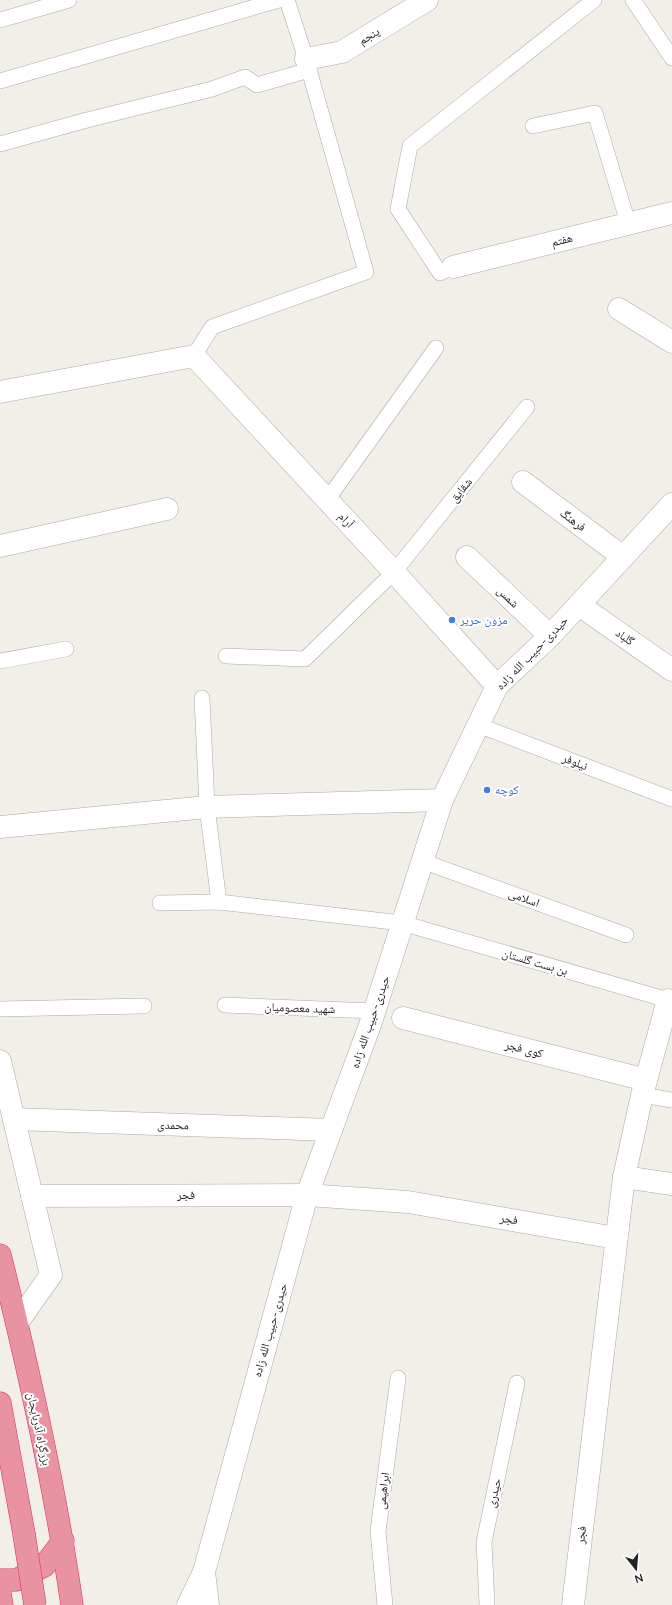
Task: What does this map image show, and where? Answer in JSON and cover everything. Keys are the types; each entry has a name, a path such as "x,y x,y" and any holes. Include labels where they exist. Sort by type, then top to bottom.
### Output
{"highway":[{"name":"بزرگراه آذربایجان","path":"0,1255 17,1324 63,1541 72,1605"},
{"path":"0,1403 24,1534 35,1605"},
{"path":"0,1580 16,1580 44,1566 63,1541"},
{"path":"0,1594 2,1605"}],"street":[{"name":"پنجم","path":"308,64 342,52 427,0"},
{"name":"هفتم","path":"453,267 672,213"},
{"path":"619,309 672,342"},
{"path":"0,392 194,356"},
{"name":"آرام","path":"194,356 394,572 497,686"},
{"name":"فرهنگ","path":"523,482 623,557"},
{"name":"حیدری-حبیب الله زاده","path":"208,1605 204,1572 308,1194 374,1012 442,800 497,686 550,636 671,507"},
{"path":"0,546 167,510"},
{"name":"شمس","path":"467,557 550,636"},
{"name":"گلباد","path":"579,605 672,670"},
{"path":"0,827 207,807 442,800"},
{"path":"616,1238 624,1177 644,1088 670,1000"},
{"name":"کوی فجر","path":"403,1018 644,1088"},
{"path":"0,1061 51,1275 17,1324"},
{"name":"محمدی","path":"14,1119 331,1130"},
{"path":"624,1177 672,1184"},
{"name":"فجر","path":"32,1196 308,1194 408,1202 616,1238 573,1605"},
{"path":"188,1605 204,1572"}],"lane":[{"path":"0,20 69,0"},
{"path":"0,81 279,0"},
{"path":"194,356 212,327 366,272 308,64 287,0"},
{"path":"453,267 440,273 398,209 410,146 594,0"},
{"path":"633,0 672,58"},
{"path":"0,144 87,120 212,89 245,77 257,85 308,64"},
{"path":"533,126 594,113 628,223"},
{"path":"327,500 436,348"},
{"name":"شقایق","path":"226,656 305,659 394,572 527,407"},
{"path":"0,661 66,649"},
{"path":"202,698 207,807 219,902"},
{"name":"نیلوفر","path":"478,725 672,799"},
{"name":"اسلامی","path":"422,861 626,935"},
{"name":"بن بست گلستان","path":"160,903 219,902 402,923 670,1000"},
{"name":"شهید معصومیان","path":"225,1005 374,1012"},
{"path":"0,1009 144,1006"},
{"path":"644,1088 672,1100"},
{"name":"ابراهیمی","path":"385,1605 378,1531 398,1378"},
{"name":"حیدری","path":"487,1605 484,1542 517,1383"}],"place":[{"name":"مزون حریر","path":"452,620"},
{"name":"کوچه","path":"487,790"}]}
